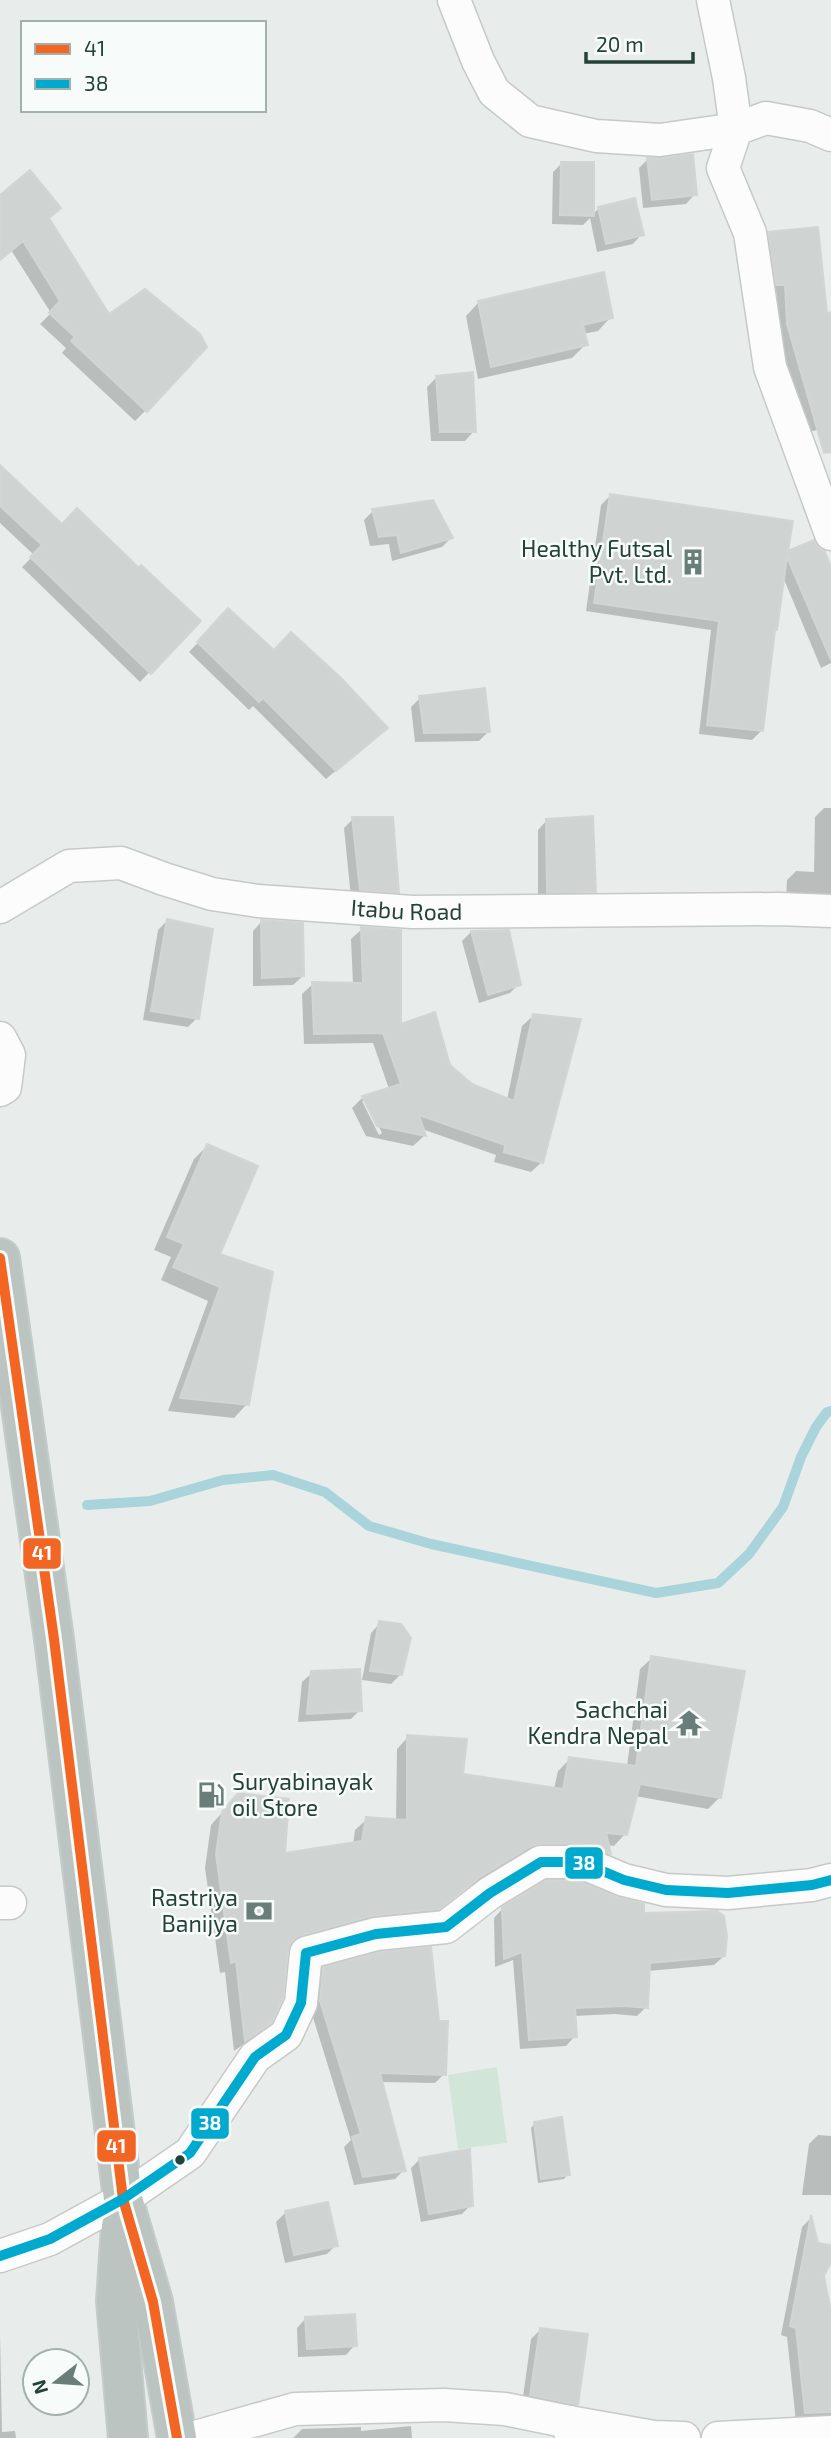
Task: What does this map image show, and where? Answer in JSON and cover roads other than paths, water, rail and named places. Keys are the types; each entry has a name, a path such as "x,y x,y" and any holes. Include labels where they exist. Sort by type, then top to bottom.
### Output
{"highway":[{"path":"0,1258 52,1625 123,2199 153,2302 177,2438"},
{"path":"123,2199 116,2301 128,2438"}],"street":[{"path":"454,0 494,92 530,121 596,136 660,140 736,129 766,118 810,126 831,135"},
{"path":"713,0 736,129 723,169 750,233 770,367 826,503 831,534"},
{"name":"Itabu Road","path":"0,907 69,866 121,863 212,894 258,901 384,910 425,912 779,909 831,912"},
{"path":"0,1038 9,1055 5,1087 0,1090"},
{"path":"0,2256 50,2239 123,2199 190,2153 255,2057 286,2035 301,2003 306,1953 376,1934 446,1927 490,1893 541,1862 580,1862 624,1880 666,1890 728,1893 812,1885 831,1880"},
{"path":"192,2438 295,2409 456,2406 505,2409 570,2430 684,2438"},
{"path":"718,2438 831,2431"}],"waterway":[{"path":"87,1505 150,1501 223,1480 273,1475 325,1492 369,1526 431,1544 656,1593 718,1583 749,1554 783,1507 801,1457 816,1427 827,1412 831,1411"}],"place":[{"name":"Healthy Futsal Pvt. Ltd.","path":"693,562"},
{"name":"Sachchai Kendra Nepal","path":"689,1723"},
{"name":"Suryabinayak oil Store","path":"211,1795"},
{"name":"Rastriya Banijya","path":"259,1911"}]}
